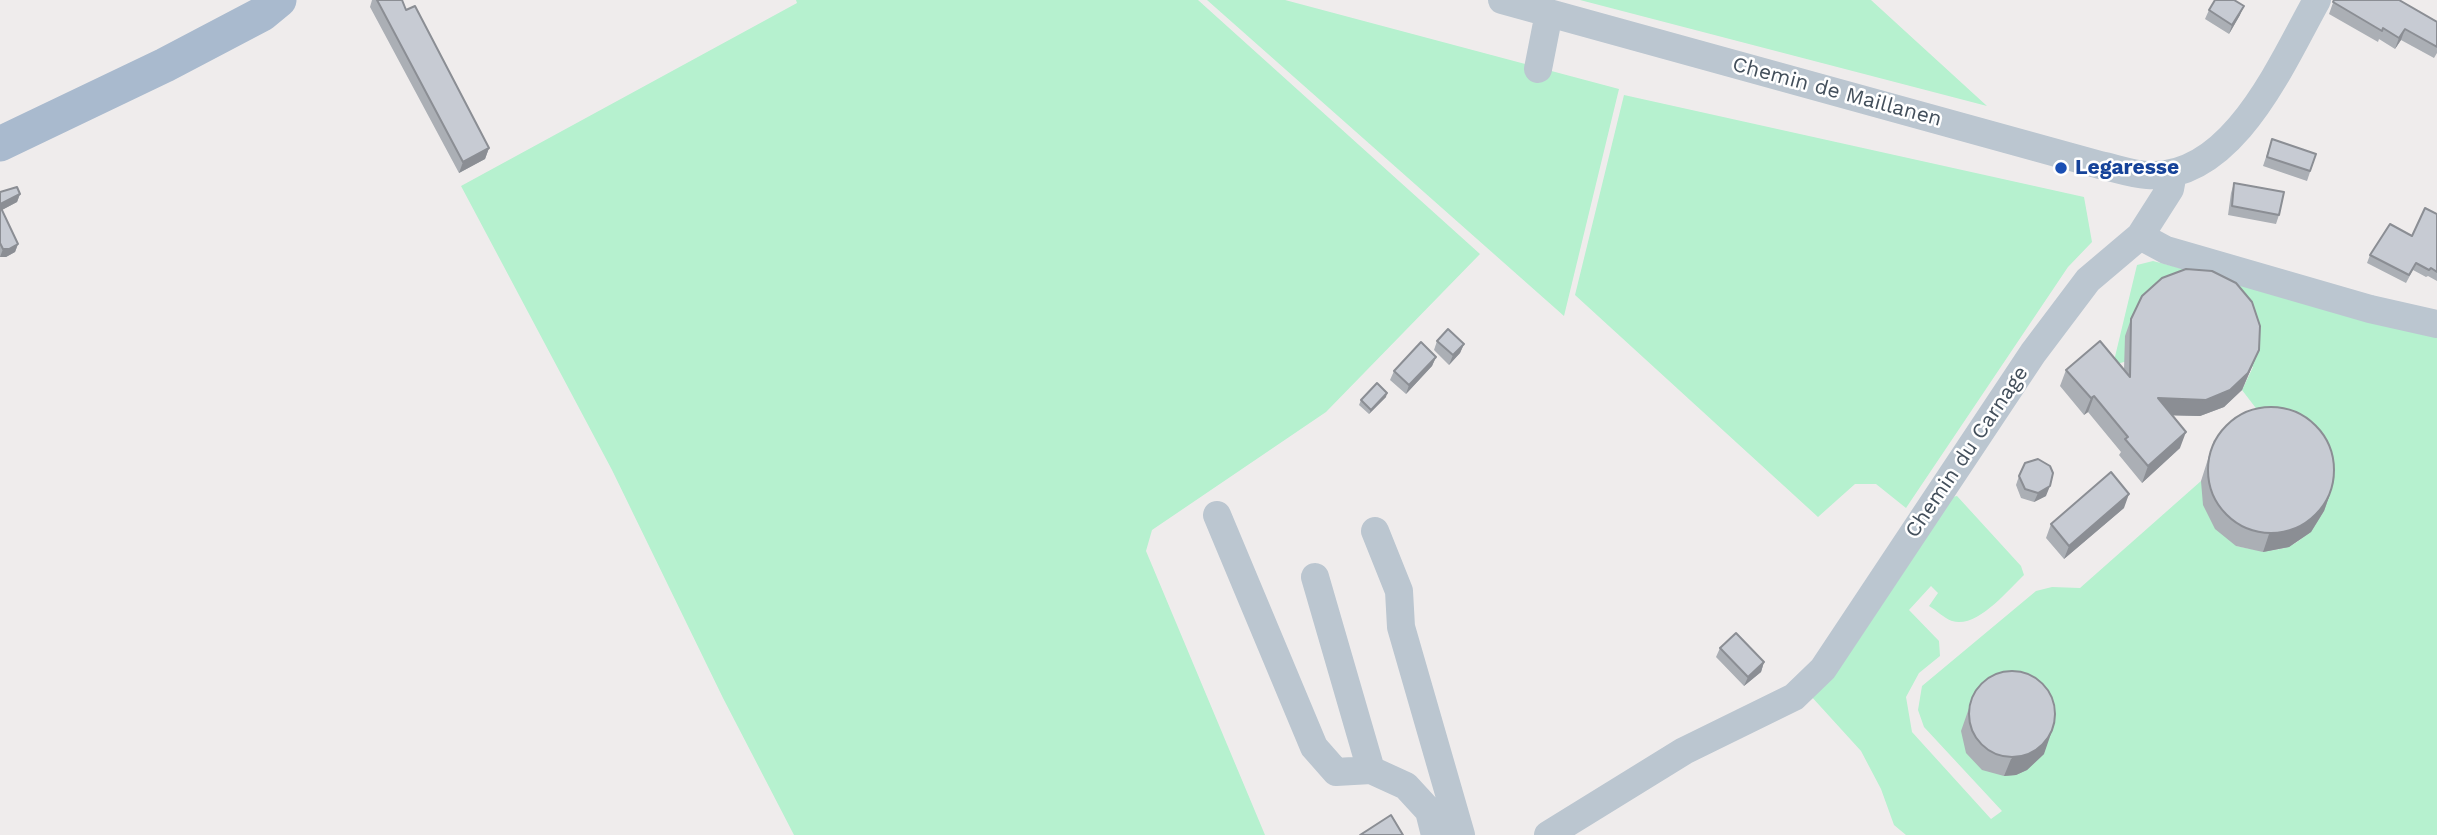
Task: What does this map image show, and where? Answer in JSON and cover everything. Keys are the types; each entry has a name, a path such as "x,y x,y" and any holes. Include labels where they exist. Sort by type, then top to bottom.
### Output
{"main road":[{"path":"165,65 251,0"},
{"path":"0,144 165,65 262,14 279,0"}],"street":[{"name":"Chemin de Maillanen","path":"1502,0 2100,165 2147,175 2174,173"},
{"path":"2174,173 2197,166 2217,151 2241,126 2262,96 2317,0"},
{"path":"1538,69 1549,13"},
{"name":"Chemin du Carnage","path":"1548,835 1684,751 1794,697 1823,669 2033,352 2088,280 2140,236 2171,188 2174,173"},
{"path":"2140,236 2166,250 2370,309 2437,324"},
{"path":"1217,515 1314,747 1336,772 1371,770 1406,786 1429,811 1435,835"},
{"path":"1375,531 1399,591 1401,627 1461,835"},
{"path":"1315,578 1371,770"}],"green space":[{"path":"796,0 1198,0 1480,254 1326,412 1152,530 1146,551 1265,835 794,835 723,698 612,470 461,186 797,3"},
{"path":"1207,0 1285,0 1619,89 1564,316"},
{"path":"1580,0 1871,0 1987,106"},
{"path":"1624,95 2084,197 2092,242 2068,267 1906,508 1876,484 1855,484 1818,517 1575,295"},
{"path":"2153,261 2437,334 2437,835 1906,835 1894,825 1881,789 1861,751 1810,695 1948,498 1957,496 2021,566 2024,575 1991,607 1962,622 1949,620 1929,606 1938,593 1931,586 1909,610 1939,641 1940,656 1919,673 1906,697 1912,732 1991,819 2002,811 1924,727 1918,710 1922,686 2036,591 2052,587 2080,588 2201,481 2236,546 2265,550 2288,547 2315,524 2324,511 2268,424 2242,390 2253,367 2124,362 2113,365 2137,265"}],"building":[{"path":"377,0 402,0 406,10 415,6 489,148 463,162"},
{"path":"2215,0 2234,0 2244,6 2232,25 2209,10"},
{"path":"2399,0 2437,22 2437,47 2405,29 2399,38 2383,28 2382,31 2333,2"},
{"path":"2272,139 2316,154 2310,171 2267,157"},
{"path":"2234,183 2284,192 2279,215 2232,206"},
{"path":"17,187 20,194 0,204 0,192"},
{"path":"0,206 18,244 9,249 3,249 0,243"},
{"path":"2425,208 2437,214 2437,272 2416,263 2409,275 2370,255 2390,224 2412,236"},
{"path":"2186,269 2212,271 2236,283 2252,302 2260,326 2259,350 2248,373 2230,390 2206,400 2158,398 2186,432 2148,466 2094,396 2091,398 2066,370 2100,341 2130,377 2131,319 2142,296 2162,278"},
{"path":"1448,329 1464,344 1453,355 1437,341"},
{"path":"1421,342 1436,357 1409,385 1394,371"},
{"path":"1377,383 1387,393 1371,410 1361,400"},
{"path":"2271,407 2295,412 2316,425 2329,446 2334,470 2329,494 2316,515 2295,528 2271,533 2247,528 2226,515 2213,494 2208,470 2213,446 2226,425 2247,412"},
{"path":"2038,459 2050,466 2053,473 2050,486 2038,493 2025,489 2019,476 2025,463"},
{"path":"2111,472 2129,494 2069,546 2051,524"},
{"path":"1736,633 1764,662 1748,677 1720,648"},
{"path":"2004,671 2020,671 2043,683 2052,697 2055,714 2052,731 2043,745 2020,757 2004,757 1988,750 1976,738 1969,722 1969,706 1976,690 1988,678"},
{"path":"1391,815 1403,835 1360,835"}],"place":[{"name":"Legaresse","path":"2061,168"}]}
